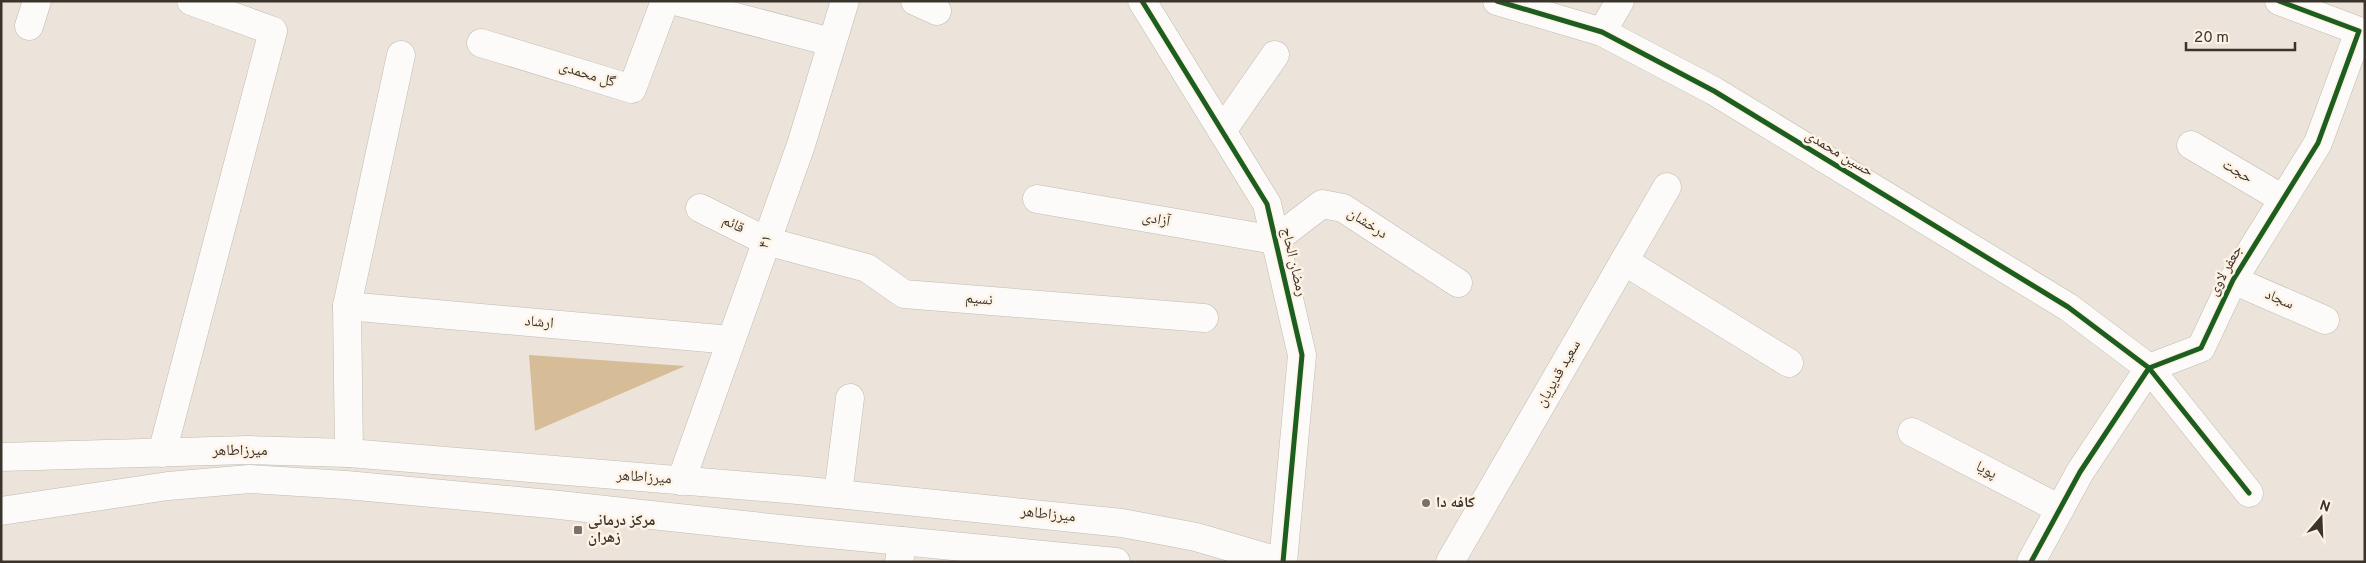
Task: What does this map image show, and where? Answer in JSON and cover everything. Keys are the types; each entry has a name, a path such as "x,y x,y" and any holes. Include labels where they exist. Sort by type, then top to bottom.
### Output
{"street":[{"path":"162,452 273,31 191,1"},
{"name":"گل محمدی","path":"481,43 632,89 665,1"},
{"path":"675,1 831,42"},
{"name":"۴۱","path":"680,481 801,145 845,1"},
{"name":"رمضان الحاج","path":"1142,1 1266,204 1275,240 1302,355 1282,562"},
{"name":"حسین محمدی","path":"1497,1 1602,32 1714,91 2068,306 2149,368 2249,493"},
{"path":"1602,32 1620,1"},
{"name":"جعفر لاوی","path":"2149,368 2201,348 2233,280 2318,142 2359,31 2279,1"},
{"path":"349,453 346,306 401,55"},
{"path":"1222,131 1275,55"},
{"name":"حجت","path":"2191,144 2283,199"},
{"name":"سعید قدیریان","path":"1450,562 1667,186"},
{"name":"آزادی","path":"1037,199 1275,240"},
{"name":"درخشان","path":"1275,240 1322,204 1343,208 1458,283"},
{"name":"قائم","path":"700,208 766,241"},
{"name":"نسیم","path":"766,241 867,268 904,294 1204,318"},
{"path":"1624,261 1789,363"},
{"name":"سجاد","path":"2233,280 2325,320"},
{"name":"ارشاد","path":"346,306 731,340"},
{"path":"2031,562 2080,472 2149,368"},
{"path":"838,494 850,398"},
{"name":"پویا","path":"1912,432 2060,509"},
{"name":"میرزاطاهر","path":"1,457 248,450 349,453 838,494 1122,523 1196,537 1282,562"},
{"name":"میرزاطاهر","path":"1,510 168,486 250,480 346,485 550,504 901,551 1116,562"}],"shaded area":[{"path":"529,355 685,366 535,431"}],"cycle path":[{"path":"1142,1 1267,204 1302,355 1283,562"},
{"path":"1497,1 1602,32 1714,91 2068,307 2149,368 2249,493"},
{"path":"2031,562 2080,472 2149,368 2201,348 2233,280 2318,143 2359,31 2279,1"}],"place":[{"name":"کافه دا","path":"1426,503"},
{"name":"مرکز درمانی زهران","path":"578,530"}]}
